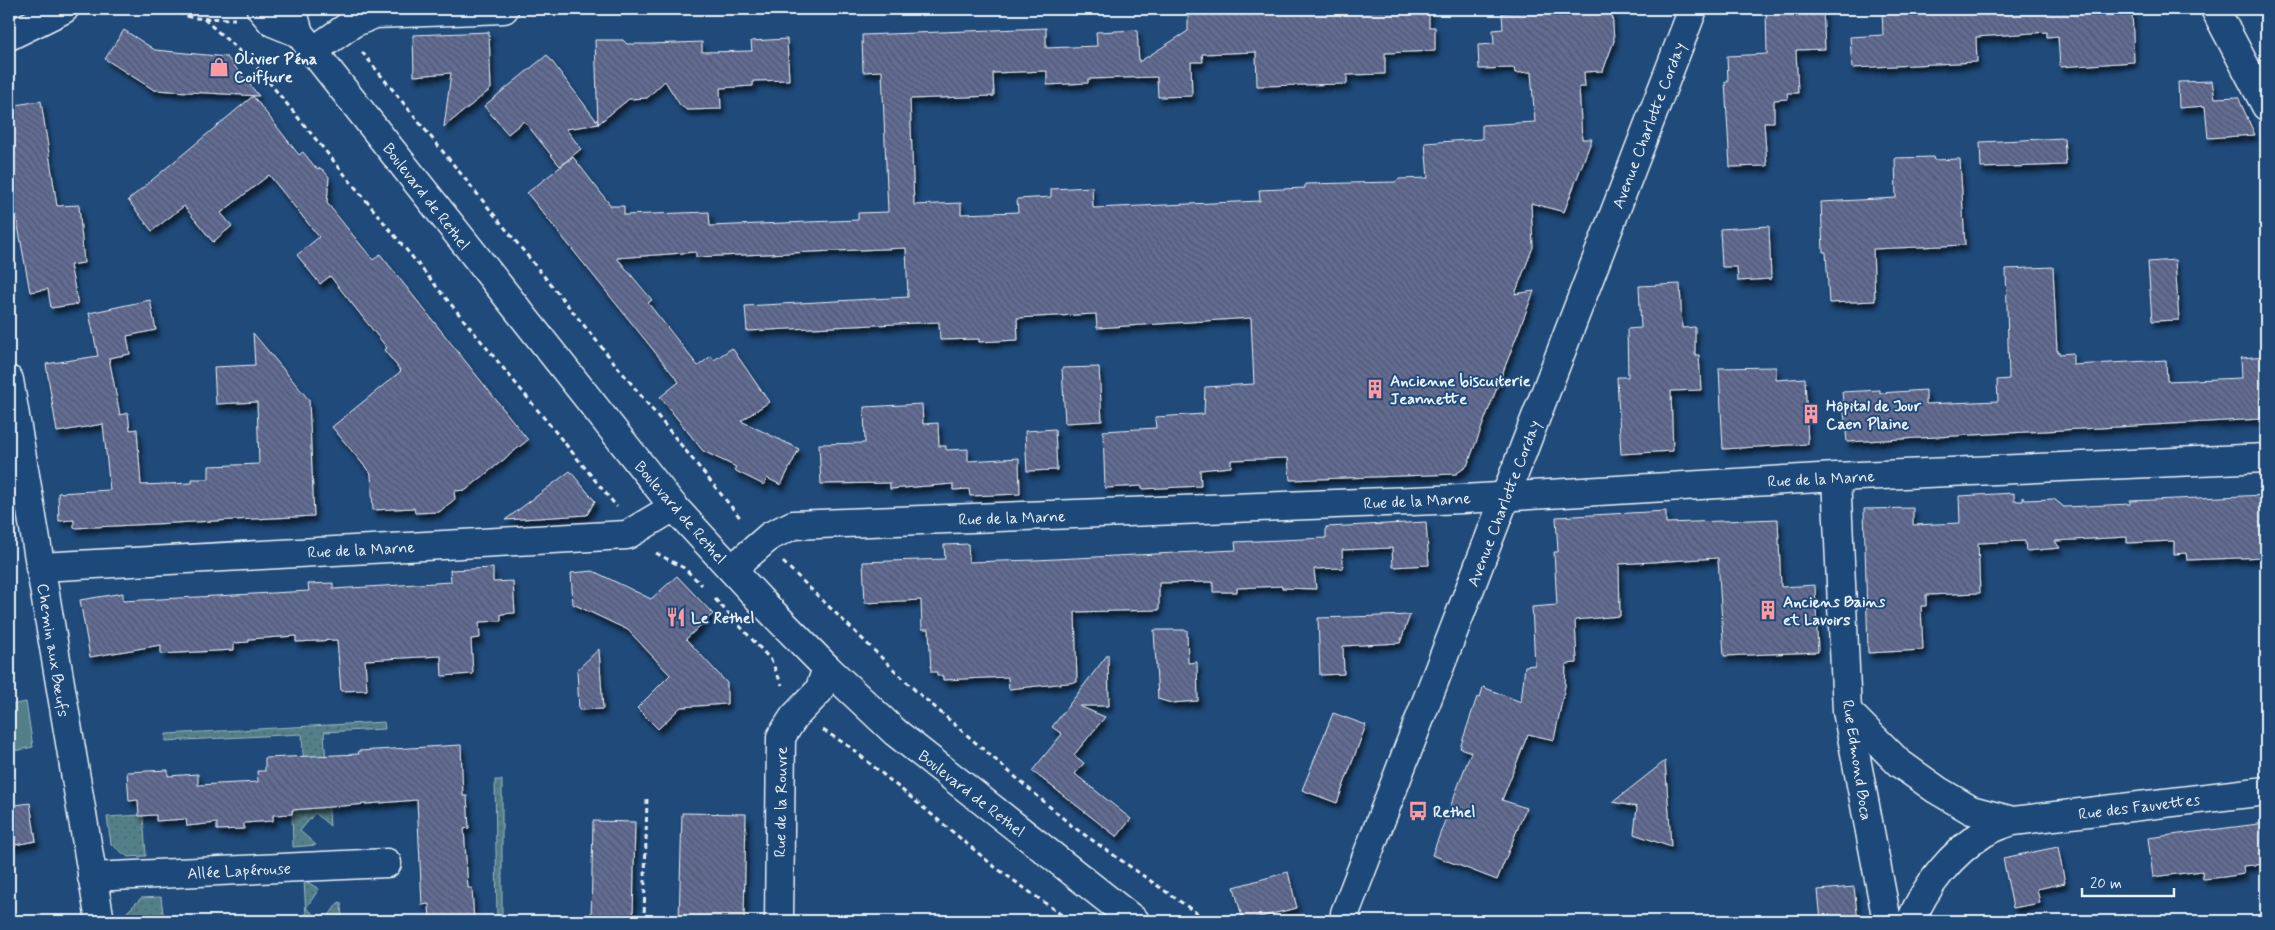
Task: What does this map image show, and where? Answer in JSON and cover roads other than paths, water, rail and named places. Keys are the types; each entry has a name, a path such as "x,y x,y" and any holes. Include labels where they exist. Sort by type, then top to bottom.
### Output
{"street":[{"path":"9,36 64,9"},
{"path":"301,31 353,23 375,14 504,9"},
{"name":"Avenue Charlotte Corday","path":"1342,919 1693,9"},
{"path":"2215,9 2266,106"},
{"name":"Boulevard de Rethel","path":"252,13 272,22 301,31 674,507 827,668 895,732 1135,921"},
{"name":"Chemin aux Bœufs","path":"9,380 100,921"},
{"name":"Rue de la Marne","path":"732,569 770,536 793,525 1506,495 1836,477 2266,458"},
{"name":"Rue Edmond Boca","path":"1836,477 1847,711 1887,921"},
{"name":"Rue de la Marne","path":"40,567 627,535 674,507"},
{"name":"Rue de la Rouvre","path":"779,921 781,737 794,717 819,691 827,668"},
{"name":"Rue des Fauvettes","path":"1847,711 1899,763 1937,790 1971,810 2013,821"},
{"name":"Rue des Fauvettes","path":"1911,921 1916,908 1941,871 1962,850 1985,832 2013,821 2266,791"},
{"name":"Allée Lapérouse","path":"92,877 386,863"}],"place":[{"name":"Olivier Péna Coiffure","path":"219,67"},
{"name":"Ancienne biscuiterie Jeannette","path":"1375,389"},
{"name":"Hôpital de Jour Caen Plaine","path":"1811,414"},
{"name":"Anciens Bains et Lavoirs","path":"1768,610"},
{"name":"Le Rethel","path":"676,617"},
{"name":"Rethel","path":"1418,811"}]}
